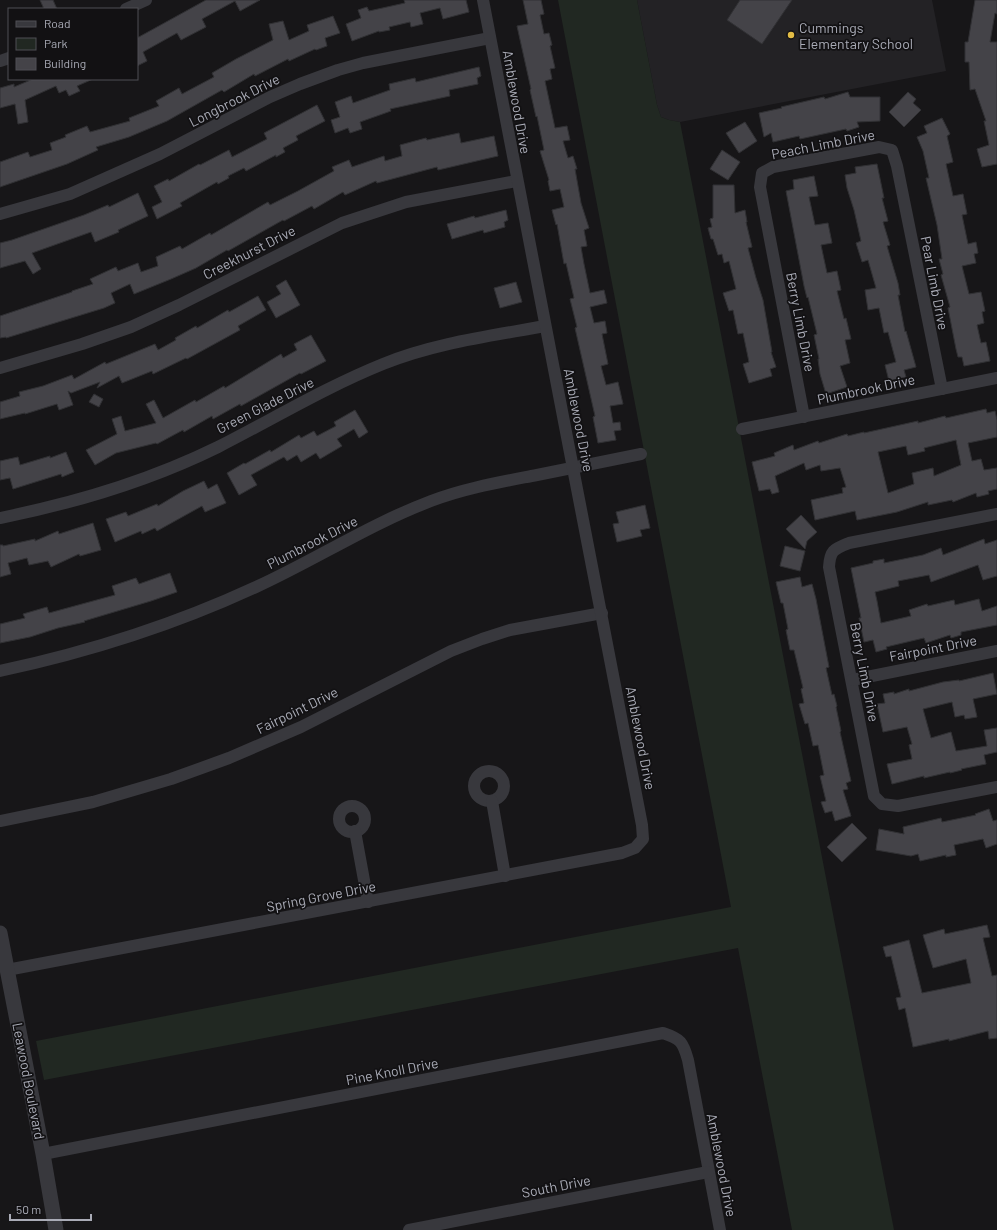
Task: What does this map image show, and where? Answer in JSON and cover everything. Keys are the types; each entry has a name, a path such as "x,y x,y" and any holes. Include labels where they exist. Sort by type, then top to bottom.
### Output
{"street":[{"path":"128,8 146,0"},
{"name":"Amblewood Drive","path":"483,0 516,181 602,613 642,825 643,839 638,844"},
{"name":"Longbrook Drive","path":"0,214 70,194 160,154 270,97 338,70 363,63 490,38"},
{"name":"Peach Limb Drive","path":"769,232 760,187 762,173 773,167 879,147 892,150 900,183"},
{"name":"Creekhurst Drive","path":"0,368 82,344 131,327 179,305 342,223 406,202 516,181"},
{"name":"Pear Limb Drive","path":"900,183 942,389"},
{"name":"Berry Limb Drive","path":"769,232 804,417"},
{"name":"Green Glade Drive","path":"0,518 48,508 92,496 135,482 178,465 217,447 349,379 413,353 445,345 545,326"},
{"name":"Plumbrook Drive","path":"742,429 997,378"},
{"name":"Plumbrook Drive","path":"0,671 58,658 119,641 191,616 255,588 392,518 431,501 471,488 641,454"},
{"name":"Berry Limb Drive","path":"997,514 849,543 837,548 830,556 829,567 874,796 882,804 898,806 997,787"},
{"name":"Fairpoint Drive","path":"0,821 93,802 171,779 228,758 301,726 451,651 482,639 510,630 602,613"},
{"name":"Fairpoint Drive","path":"852,680 997,651"},
{"path":"492,801 505,876"},
{"path":"355,831 368,902"},
{"name":"Spring Grove Drive","path":"7,970 622,854 634,848 638,844"},
{"name":"Leawood Boulevard","path":"0,933 43,1154 56,1230"},
{"name":"Pine Knoll Drive","path":"43,1154 663,1033 677,1038 684,1047 688,1060 696,1105"},
{"name":"Amblewood Drive","path":"696,1105 720,1230"},
{"name":"South Drive","path":"409,1230 708,1172"}],"shaded area":[{"name":"Cummings Elementary School","path":"637,0 932,0 946,71 680,122 669,120 661,117 657,105"}],"green space":[{"path":"558,0 637,0 657,105 661,117 680,122 894,1230 792,1230 738,948 44,1080 36,1041 731,907"}],"building":[{"path":"40,0 53,0 57,8 44,8"},
{"path":"206,0 260,0 240,11 235,1 202,19 206,27 181,40 177,33 143,52 147,61 138,66 138,37"},
{"path":"404,0 466,0 469,12 443,19 440,8 420,13 423,24 411,27 410,22 389,27 390,30 379,31 352,41 346,24 361,18 358,10 367,7 369,11 405,3"},
{"path":"523,0 541,0 544,14 540,15 544,34 549,33 552,45 550,46 555,68 550,69 552,79 545,81 555,128 567,126 570,140 563,141 568,158 573,156 577,169 575,169 581,203 589,228 584,230 587,246 581,247 590,293 604,290 607,303 590,307 594,323 605,321 607,333 602,334 608,364 601,366 606,385 618,382 623,404 610,406 613,423 620,422 621,430 614,431 616,440 598,443 593,417 595,416 570,299 574,298 566,263 564,264 557,224 556,225 552,210 564,207 560,189 550,191 549,180 540,151 544,150 517,26 528,24"},
{"path":"740,0 792,0 762,44 727,20"},
{"path":"975,0 997,0 997,14 995,13 990,42 997,42 997,164 982,167 977,149 989,145 984,121 986,121 975,89 970,90 969,62 965,62 965,42 968,42"},
{"path":"333,16 340,33 325,38 327,46 316,50 315,49 289,61 288,59 255,76 254,74 224,92 222,90 167,121 129,137 96,147 98,150 67,164 0,187 0,162 28,152 30,157 52,150 50,143 66,137 65,135 87,126 90,132 130,121 129,118 159,106 156,101 179,88 182,94 214,77 212,73 273,40 269,24 283,21 289,40 309,31 307,25"},
{"path":"479,67 481,76 477,78 478,84 449,90 450,96 390,109 391,111 360,122 362,129 350,133 348,128 335,133 331,120 340,117 335,102 351,96 353,103 390,90 389,84 415,78 416,82"},
{"path":"31,80 91,80 77,86 80,91 69,96 66,90 59,93 56,86 25,100 28,122 18,124 15,104 0,108 0,88 14,84 14,87"},
{"path":"848,92 850,97 880,97 880,121 857,122 859,127 847,131 846,129 800,139 799,136 773,142 771,133 764,137 759,113 824,97 825,99"},
{"path":"908,92 916,99 913,103 921,110 904,127 889,112"},
{"path":"317,105 325,121 296,136 298,140 283,148 285,152 276,157 276,155 246,171 244,168 228,176 229,178 218,184 217,182 180,203 182,206 157,219 152,207 162,202 154,186 168,179 169,181 199,164 200,165 229,150 232,157 267,139 264,133"},
{"path":"942,118 950,134 947,136 953,162 946,164 953,196 963,194 967,214 962,215 968,244 976,242 978,253 974,254 976,263 962,266 969,294 981,292 985,311 982,312 984,323 977,325 981,343 986,342 990,361 964,366 962,357 958,357 956,349 948,308 950,307 941,275 943,274 939,259 942,259 937,225 926,178 929,178 923,151 917,137 927,133 924,126"},
{"path":"745,122 757,141 739,153 726,133"},
{"path":"459,133 461,143 494,136 498,156 438,170 437,167 377,183 376,181 345,195 343,192 314,209 312,206 284,221 283,220 196,268 171,279 134,294 130,284 111,293 115,303 104,308 6,338 0,338 0,316 93,284 90,279 116,267 118,271 138,263 141,272 158,266 156,257 180,246 182,249 210,233 211,235 268,202 270,205 298,191 334,171 332,167 349,160 352,167 384,156 385,161 402,156 400,145 426,138 427,140"},
{"path":"722,150 740,162 728,180 710,169"},
{"path":"877,164 884,198 882,198 888,221 883,222 890,245 887,246 898,283 900,295 898,295 905,332 906,331 916,367 904,370 906,377 889,381 885,365 896,362 888,332 884,333 879,308 868,310 865,290 876,288 868,260 862,262 856,243 861,241 845,175 856,173 855,167"},
{"path":"814,176 818,196 809,197 815,225 828,223 832,243 821,245 827,273 837,271 841,290 837,291 851,339 845,340 850,363 840,366 847,387 826,394 820,374 819,359 814,335 817,334 804,286 786,191 794,189 793,180"},
{"path":"713,185 734,185 735,213 745,210 746,222 752,247 748,248 763,300 771,352 776,367 770,369 772,376 749,383 743,364 749,362 743,333 738,334 733,310 729,311 723,293 736,289 729,261 724,263 722,254 718,255 708,228 712,227 710,219 713,218"},
{"path":"138,193 148,216 118,230 119,232 95,242 91,232 32,253 41,269 33,274 25,261 0,268 0,243 84,215 108,205 109,207"},
{"path":"506,210 508,220 504,222 505,227 484,233 483,230 452,239 447,224 474,216 475,218"},
{"path":"286,280 300,305 276,318 267,302 281,294 276,286"},
{"path":"516,282 522,302 500,308 494,288"},
{"path":"258,296 266,310 238,326 240,330 187,359 186,358 153,374 152,371 122,383 119,376 97,388 100,382 71,393 68,391 73,405 59,410 57,404 25,414 0,419 0,402 20,396 19,392 43,386 72,375 74,379 105,362 106,364 155,344 158,350 196,326 197,328 228,310 229,312"},
{"path":"311,335 326,361 301,374 300,373 241,406 240,404 213,419 212,416 184,432 183,430 157,444 116,453 95,465 86,450 117,434 112,419 121,416 125,431 156,423 146,404 154,400 163,418 195,400 196,402 224,386 225,388 281,354 283,358 297,350 294,344"},
{"path":"94,394 103,399 99,407 89,402"},
{"path":"986,409 987,413 995,411 997,420 997,437 968,443 972,461 981,459 984,470 997,468 997,489 988,491 989,494 977,497 976,493 953,502 952,500 928,505 928,502 897,512 857,520 855,511 815,520 811,500 843,493 842,488 846,487 840,468 821,471 820,465 806,470 804,463 775,476 779,492 772,494 770,489 759,491 752,462 775,456 774,453 793,445 794,450 818,441 819,443 847,434 848,436 918,421 918,423 945,416 946,418","holes":["956,440 961,465 934,476 933,468 912,473 914,484 888,493 878,452 906,446 908,455 925,451 924,448"]},
{"path":"355,410 368,432 359,438 354,429 337,439 342,446 320,459 316,453 301,462 297,455 287,461 284,457 251,475 257,485 239,495 227,473 270,450 271,452 299,435 301,438 314,431 317,436 336,426 334,422"},
{"path":"66,452 74,472 62,477 61,474 13,489 10,478 0,480 0,461 18,457 20,465 50,456 50,458"},
{"path":"204,481 208,489 217,484 226,503 205,512 202,506 157,531 155,528 142,534 141,531 115,542 106,519 126,512 128,516 157,504 158,506 183,491"},
{"path":"645,505 650,528 640,530 642,536 617,542 613,524 619,523 616,512"},
{"path":"801,515 817,532 807,541 805,549 786,529"},
{"path":"93,523 101,550 80,556 79,554 51,567 48,561 29,565 27,558 8,563 11,574 0,577 0,545 3,546 35,539 35,541 58,531 59,534"},
{"path":"984,539 985,544 997,540 997,576 983,580 978,565 931,582 929,575 898,581 899,586 875,592 881,623 911,616 909,610 927,604 928,606 954,600 955,605 979,599 982,611 997,606 997,625 961,632 961,635 951,638 950,635 926,643 924,638 886,647 887,649 876,652 873,640 864,642 851,568 884,559 884,563 923,555 941,548 943,555"},
{"path":"785,546 805,551 800,571 780,566"},
{"path":"170,573 177,592 84,621 85,622 58,628 30,637 0,643 0,624 25,618 23,614 47,607 49,613 115,595 112,586 136,578 139,584"},
{"path":"800,577 802,587 812,584 816,599 829,667 826,668 832,695 834,694 837,706 840,732 851,781 846,783 848,789 843,790 851,816 835,821 832,811 825,813 821,802 826,801 820,776 824,775 818,745 813,746 808,723 805,724 799,704 804,703 801,689 803,688 794,650 790,650 783,603 781,603 776,582"},
{"path":"993,673 997,694 973,699 977,717 965,719 964,715 955,717 952,702 923,709 931,738 951,732 956,751 987,746 984,730 997,728 997,752 984,755 986,764 961,769 962,770 950,773 924,778 924,776 892,784 887,764 912,759 909,745 912,744 907,727 883,732 877,704 885,703 883,694 894,692 894,694 909,689 909,691 943,682 959,681"},
{"path":"989,809 993,821 997,820 997,844 986,848 983,839 954,845 956,855 946,857 946,855 920,861 918,854 911,856 876,850 879,829 904,834 903,827 941,818 942,822 976,815 975,814"},
{"path":"852,823 867,838 842,862 827,847"},
{"path":"987,925 990,937 983,938 992,976 997,975 997,1038 989,1039 988,1031 949,1041 949,1039 913,1047 905,1008 899,1010 896,998 901,997 891,956 886,957 883,947 909,940 922,993 971,983 966,959 933,968 923,935 944,929 945,934"}],"place":[{"name":"Cummings Elementary School","path":"791,35"}]}
